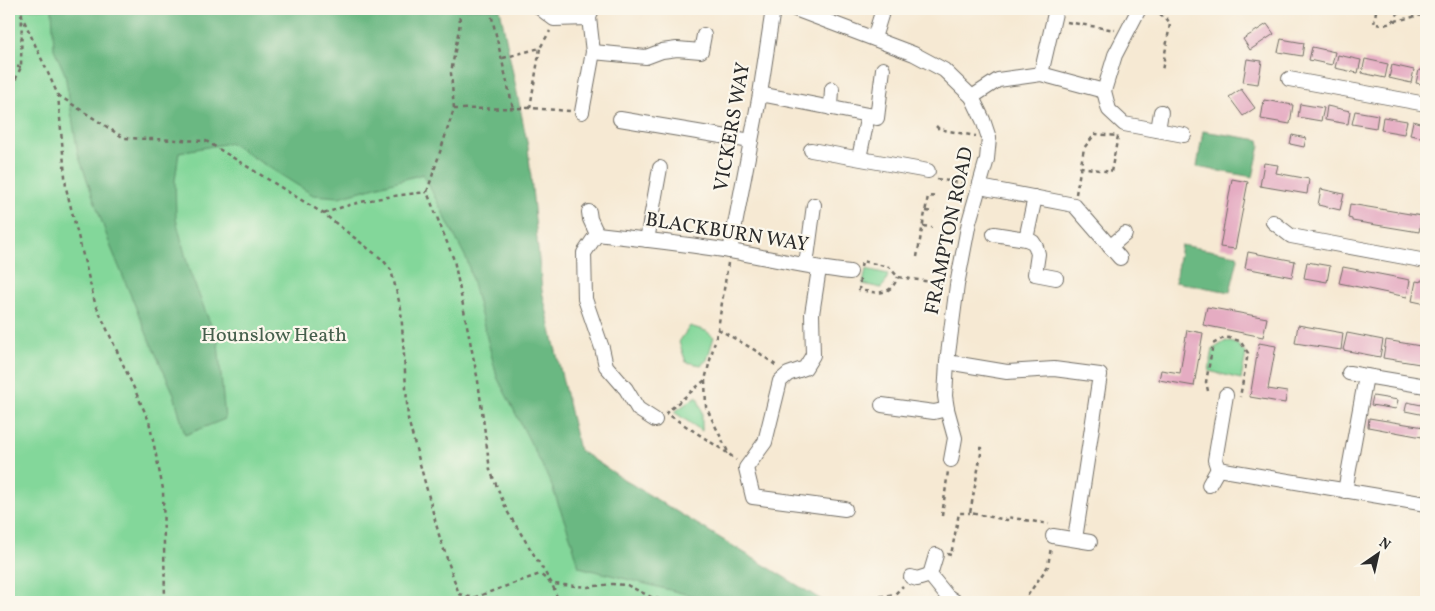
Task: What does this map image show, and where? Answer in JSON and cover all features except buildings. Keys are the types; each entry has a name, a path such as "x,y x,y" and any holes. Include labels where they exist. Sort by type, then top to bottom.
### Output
{"street":[{"path":"540,9 554,19 591,13 593,52 582,112"},
{"name":"VICKERS WAY","path":"730,251 760,94 773,9"},
{"name":"FRAMPTON ROAD","path":"795,9 914,54 944,70 972,97 990,138 987,159 969,222 956,286 947,362 946,403 955,438 951,460"},
{"path":"874,38 882,9"},
{"path":"1139,9 1115,55 1104,91 1109,110 1124,124 1184,136"},
{"path":"1041,74 1055,14"},
{"path":"593,52 646,57 662,51 701,51 704,35"},
{"path":"760,94 877,118 883,69"},
{"path":"972,97 998,80 1041,74 1104,91"},
{"path":"1289,79 1426,104"},
{"path":"831,108 832,89"},
{"path":"1158,130 1161,112"},
{"path":"859,158 868,115"},
{"path":"620,119 751,141"},
{"path":"811,150 928,172"},
{"path":"647,240 660,168"},
{"path":"980,187 1074,205 1120,258"},
{"path":"1026,239 1035,197"},
{"path":"814,205 812,267 813,355 805,368 788,374 780,380 765,442 746,468 753,497 845,509"},
{"path":"589,212 597,234 584,253 585,299 602,348 606,366 626,389 638,409 656,420"},
{"path":"1273,222 1291,236 1426,261"},
{"name":"BLACKBURN WAY","path":"597,234 730,251 812,267 850,272"},
{"path":"994,234 1026,239 1033,242 1038,254 1035,274 1056,278"},
{"path":"1110,246 1125,234"},
{"path":"947,362 1007,372 1054,369 1100,375 1074,539"},
{"path":"1349,373 1424,386"},
{"path":"1345,491 1366,376"},
{"path":"1209,484 1218,469 1215,460 1233,396"},
{"path":"882,405 934,412 946,403"},
{"path":"1218,469 1426,504"},
{"path":"1053,536 1090,542"},
{"path":"930,576 940,555"},
{"path":"911,577 917,579 930,576"},
{"path":"930,576 947,596 956,602"}],"path":[{"path":"9,94 21,67 22,9"},
{"path":"459,9 460,23 451,73 454,109 427,192 454,260 478,381 490,470 507,510 552,584 559,602"},
{"path":"490,9 513,108"},
{"path":"1153,9 1167,19 1170,24 1162,71"},
{"path":"1393,22 1397,18 1399,9"},
{"path":"1376,11 1374,24 1385,26 1393,22 1426,14"},
{"path":"21,14 58,95 66,188 95,304 149,421 163,489 165,602"},
{"path":"1055,14 1127,32"},
{"path":"530,108 540,48 557,19"},
{"path":"503,58 540,48"},
{"path":"9,66 21,67"},
{"path":"58,95 124,138 206,141 324,214 383,260 392,270 401,309 408,418 439,535 459,594 472,598 540,574 552,584 588,587 612,584 627,585 653,598 674,602"},
{"path":"454,109 530,108 582,112"},
{"path":"936,126 939,130 990,138"},
{"path":"1074,205 1084,148 1095,134 1118,136 1112,172 1081,167"},
{"path":"928,172 932,178 980,187"},
{"path":"324,214 340,207 392,196 427,192"},
{"path":"917,257 928,196 938,197"},
{"path":"926,210 934,212"},
{"path":"923,226 932,227"},
{"path":"729,454 706,407 705,380 718,329 730,251"},
{"path":"898,277 896,284 889,291 876,293 859,290 862,261 889,267 898,277 956,286"},
{"path":"718,329 758,352 788,374"},
{"path":"1208,392 1206,382 1213,344 1225,337 1240,341 1248,353 1233,396"},
{"path":"705,380 666,412 729,454 746,468"},
{"path":"970,513 982,448 980,448"},
{"path":"942,516 951,460"},
{"path":"940,555 951,555 959,513 970,513 1007,520 1008,517 1055,525 1048,566 1023,602"},
{"path":"857,602 895,594 911,577"}],"green space":[{"name":"Hounslow Heath","path":"9,9 492,9 539,312 574,453 802,602 9,602"},
{"path":"52,9 416,9 419,13 425,9 500,9 528,147 542,291 579,450 825,602 717,602 579,567 550,481 497,377 467,260 423,174 339,197 313,195 230,143 179,152 175,180 176,219 189,270 218,343 225,419 185,435 174,394 110,245 78,154 65,74 54,49"},
{"path":"1203,131 1259,140 1260,145 1253,177 1197,167"},
{"path":"1181,245 1237,255 1238,259 1230,292 1175,282"},
{"path":"866,269 888,274 886,282 881,288 863,284"},
{"path":"690,326 706,331 714,337 707,360 701,365 686,362 679,342"},
{"path":"1226,341 1237,344 1246,354 1241,379 1209,371 1213,349"},
{"path":"697,396 702,411 702,431 674,412"}]}
